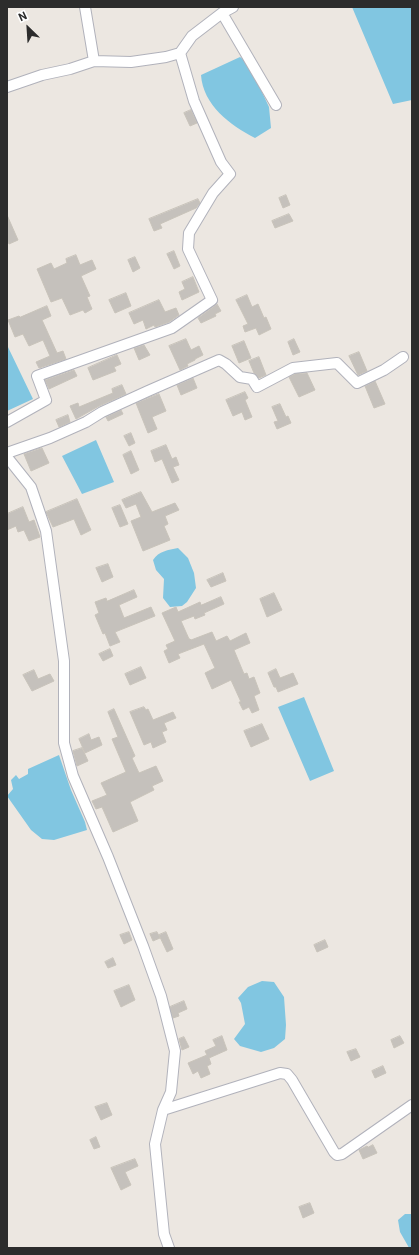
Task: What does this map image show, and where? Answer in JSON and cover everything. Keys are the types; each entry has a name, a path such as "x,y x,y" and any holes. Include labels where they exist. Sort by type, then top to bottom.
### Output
{"street":[{"path":"86,7 94,62"},
{"path":"7,87 42,75 94,62 131,62 166,57 180,53 192,36 222,13 233,7"},
{"path":"222,13 276,105"},
{"path":"7,422 46,400 37,376 172,328 212,300 188,249 189,233 213,194 230,174 221,162 194,101 180,53"},
{"path":"7,453 50,438 86,422 102,412 148,390 219,360 226,364 240,377 252,379 258,386 292,368 337,363 357,384 384,370 403,357"},
{"path":"7,457 31,487 46,531 64,661 64,743 73,776 108,857 143,946 161,996 175,1051 171,1092 163,1110 155,1144 164,1234 169,1248"},
{"path":"163,1110 280,1073 287,1074 337,1155 342,1154 412,1105"}],"water":[{"path":"352,7 411,7 412,100 393,104"},
{"path":"240,57 249,64 269,107 271,128 255,138 236,127 219,113 212,105 203,86 201,75"},
{"path":"7,345 33,399 7,411"},
{"path":"96,440 114,482 82,494 62,456"},
{"path":"178,548 188,558 194,573 196,588 187,602 182,606 170,607 163,598 164,579 156,570 153,560 155,557 167,550"},
{"path":"304,697 334,771 310,781 278,707"},
{"path":"59,755 87,830 54,840 42,839 31,830 7,796 13,789 11,780 16,775 19,779 28,774 28,769"},
{"path":"262,981 274,982 284,997 286,1025 285,1039 274,1048 261,1052 240,1046 234,1039 245,1024 241,1003 238,998 248,987"},
{"path":"405,1214 412,1214 412,1248 409,1248 400,1232 398,1220"}],"building":[{"path":"191,110 197,123 190,126 184,113"},
{"path":"286,195 290,205 283,208 279,198"},
{"path":"198,199 200,203 196,208 160,224 162,228 154,231 149,219"},
{"path":"289,214 293,221 275,228 272,221"},
{"path":"7,215 18,240 9,244 7,239"},
{"path":"174,251 180,266 174,269 167,254"},
{"path":"76,255 80,265 92,260 96,269 81,276 90,296 87,297 92,309 85,313 83,310 70,315 62,298 51,302 37,269 51,263 54,269 67,263 66,259"},
{"path":"135,257 140,268 133,272 128,260"},
{"path":"193,277 199,292 182,300 179,292 185,289 182,282"},
{"path":"126,293 131,306 115,313 109,300"},
{"path":"247,295 252,307 258,304 271,329 259,335 256,328 245,332 243,326 248,324 236,300"},
{"path":"159,300 165,312 176,308 179,315 169,322 155,327 154,325 146,329 143,320 134,324 129,313"},
{"path":"217,304 221,311 215,314 216,316 201,323 198,318"},
{"path":"47,306 51,316 42,320 57,353 63,351 66,359 39,368 36,362 50,356 43,340 29,346 23,334 15,337 8,320 19,316 20,317"},
{"path":"186,339 191,350 199,346 203,355 187,364 188,366 180,370 169,346"},
{"path":"294,339 300,352 293,355 288,342"},
{"path":"244,341 251,358 239,363 232,346"},
{"path":"144,345 150,355 139,360 134,348"},
{"path":"359,352 367,371 358,375 349,356"},
{"path":"117,355 121,364 114,367 116,371 93,380 88,368"},
{"path":"259,357 266,375 259,378 254,373 249,361"},
{"path":"74,370 77,376 49,389 45,380"},
{"path":"307,373 315,390 299,397 289,377 295,374"},
{"path":"193,378 197,388 181,395 177,385"},
{"path":"375,381 385,404 374,408 365,386"},
{"path":"122,385 126,394 99,406 76,419 70,406 78,403 79,407 113,393 112,389"},
{"path":"245,392 248,398 245,400 252,417 245,420 242,412 233,416 226,400"},
{"path":"159,394 166,411 152,417 157,429 148,433 136,403"},
{"path":"280,404 286,417 288,416 291,423 277,429 274,422 278,421 272,407"},
{"path":"121,410 123,414 108,421 106,417"},
{"path":"68,415 70,422 59,427 56,420"},
{"path":"131,433 135,443 129,446 124,436"},
{"path":"166,445 172,459 176,457 179,465 173,467 179,480 172,483 162,459 155,462 151,451"},
{"path":"42,448 49,463 31,471 24,454"},
{"path":"131,451 139,470 131,474 123,455"},
{"path":"141,492 152,512 175,503 179,510 165,516 168,524 164,526 170,540 143,551 131,521 141,517 136,504 126,508 122,500"},
{"path":"77,499 91,530 81,535 74,519 53,527 46,512"},
{"path":"120,505 128,524 120,527 112,508"},
{"path":"23,507 29,522 34,520 40,537 29,541 24,530 18,532 16,526 7,530 7,514"},
{"path":"108,564 113,577 102,582 96,568"},
{"path":"223,573 226,581 211,587 207,580"},
{"path":"134,590 137,597 119,605 124,618 151,607 155,616 115,632 120,642 110,646 95,615 99,613 95,602 106,598 107,601"},
{"path":"274,593 282,610 267,617 260,599"},
{"path":"221,597 224,604 195,619 194,616 181,621 189,639 191,640 212,632 216,641 227,636 230,641 246,633 250,643 234,650 244,674 247,673 249,679 254,677 260,693 254,696 259,710 252,713 249,707 243,710 231,680 212,689 205,673 215,668 204,644 178,654 180,658 169,663 164,651 168,649 166,645 175,641 162,613 176,607 178,612 200,602 201,605"},
{"path":"110,649 113,656 103,661 99,654"},
{"path":"141,667 146,678 130,685 125,674"},
{"path":"276,669 280,678 293,673 298,684 278,692 276,687 274,687 268,673"},
{"path":"34,670 38,679 50,674 54,681 32,691 23,675"},
{"path":"144,707 146,710 148,709 153,720 173,712 176,718 164,723 167,730 162,732 166,742 153,748 151,742 144,745 130,712"},
{"path":"114,709 135,756 132,758 139,773 156,766 163,781 152,786 154,790 130,802 138,821 113,832 102,807 96,809 92,801 107,795 101,783 126,772 112,739 118,737 108,712"},
{"path":"262,724 269,739 251,747 244,731"},
{"path":"89,734 91,740 99,737 102,745 85,753 79,739"},
{"path":"82,748 88,761 77,766 73,751"},
{"path":"129,932 132,940 124,944 120,935"},
{"path":"157,932 160,938 153,941 150,934"},
{"path":"166,932 173,949 167,952 159,935"},
{"path":"325,940 328,947 317,952 314,945"},
{"path":"113,958 116,965 108,968 105,962"},
{"path":"129,985 135,1000 121,1007 114,991"},
{"path":"184,1001 187,1009 178,1013 179,1016 173,1018 170,1007"},
{"path":"222,1036 227,1050 209,1058 211,1064 207,1066 210,1074 201,1078 198,1071 193,1074 188,1063 207,1055 205,1051 216,1046 213,1040"},
{"path":"400,1036 404,1043 394,1048 391,1040"},
{"path":"184,1037 189,1047 182,1050 179,1039"},
{"path":"356,1049 360,1057 351,1061 347,1052"},
{"path":"383,1066 386,1073 375,1078 372,1071"},
{"path":"107,1103 112,1115 101,1120 95,1107"},
{"path":"96,1137 100,1147 94,1149 90,1140"},
{"path":"373,1145 377,1153 363,1159 359,1150"},
{"path":"135,1159 138,1166 125,1172 131,1185 121,1190 111,1168"},
{"path":"310,1203 314,1213 303,1218 299,1207"}]}
